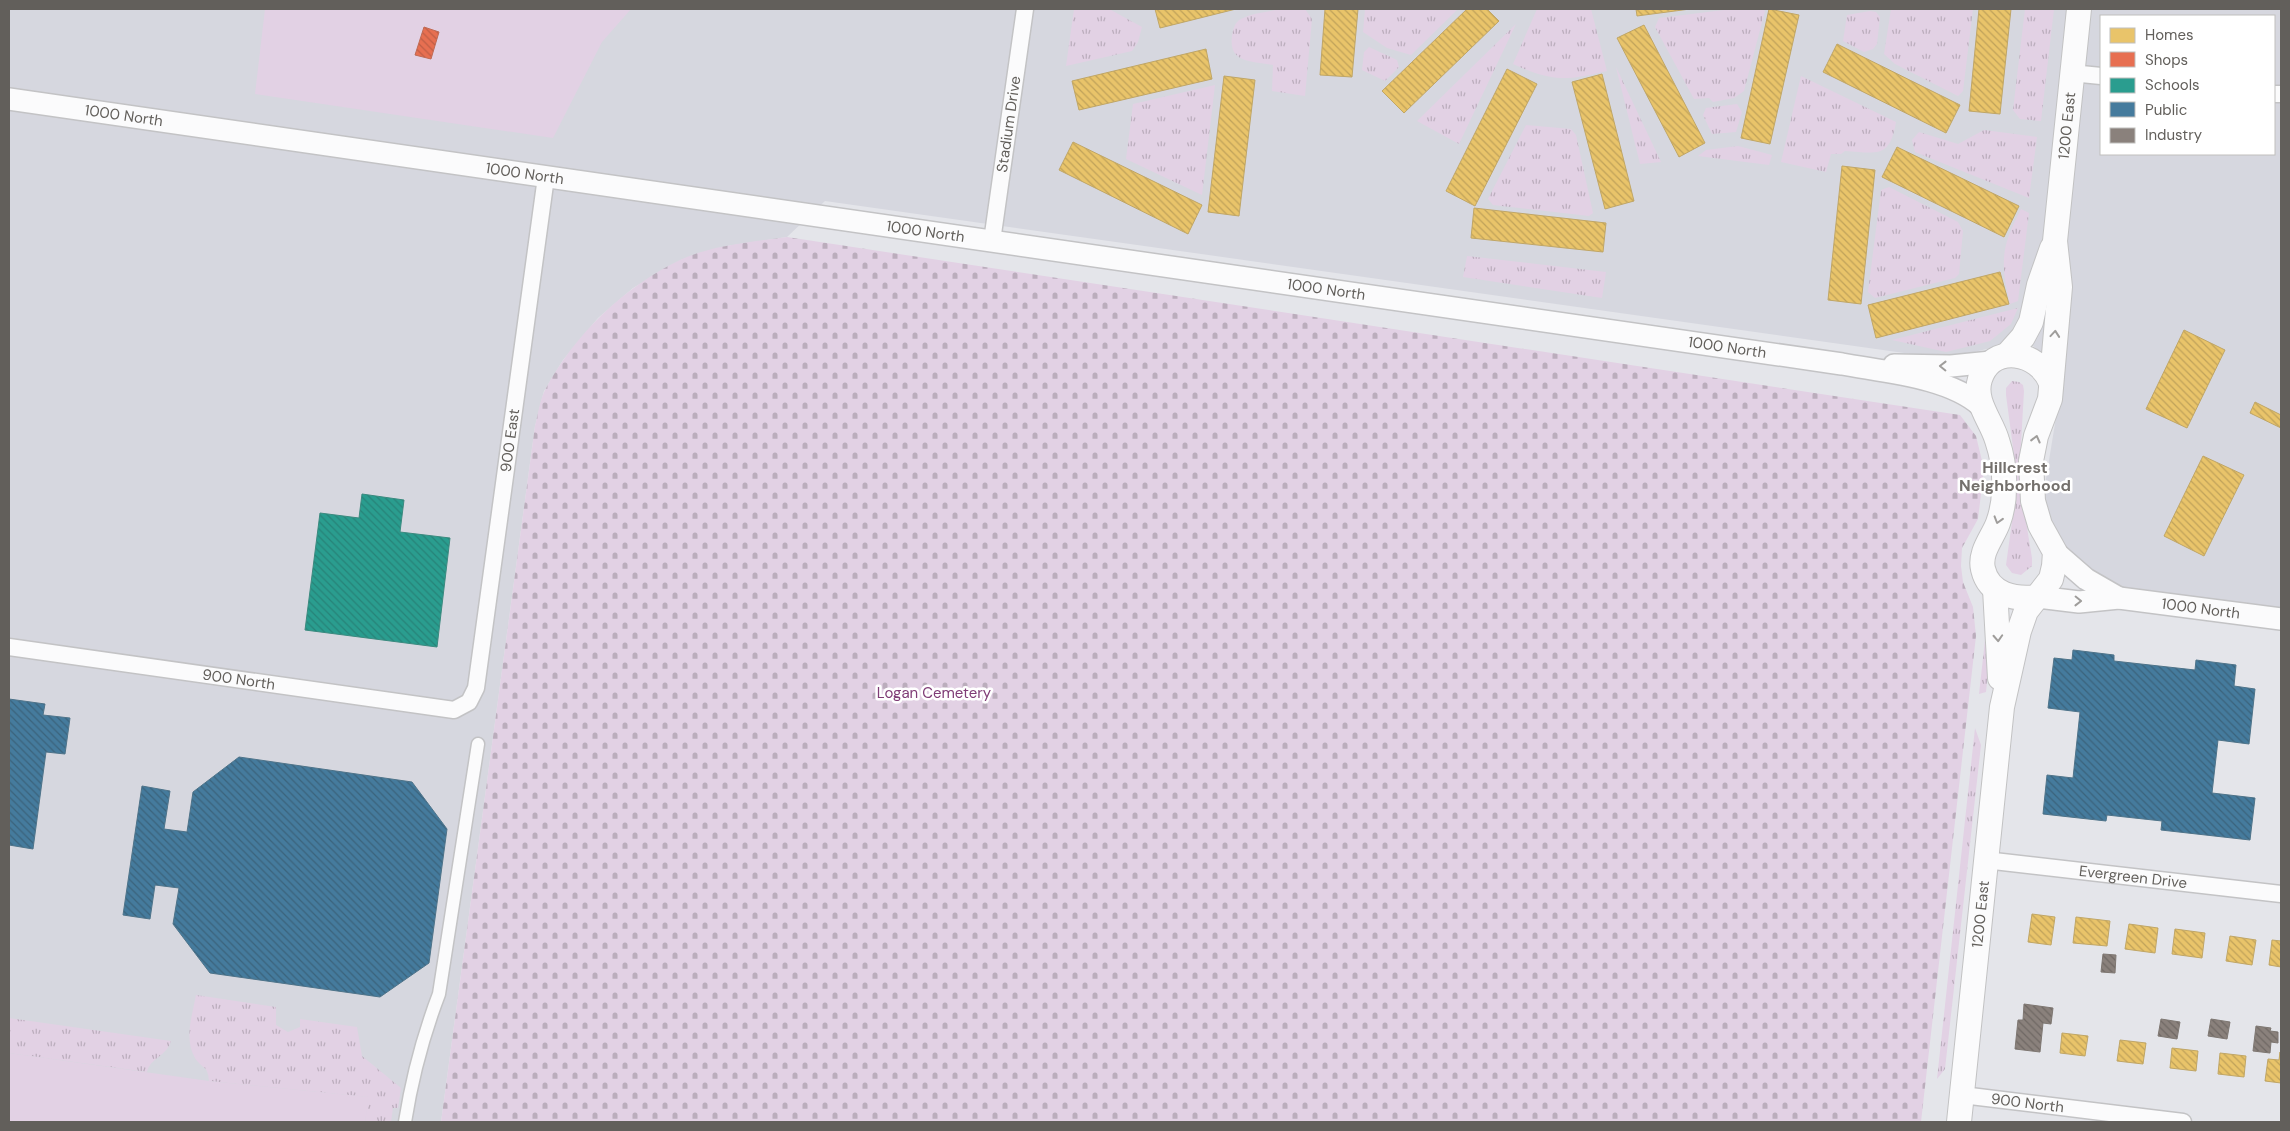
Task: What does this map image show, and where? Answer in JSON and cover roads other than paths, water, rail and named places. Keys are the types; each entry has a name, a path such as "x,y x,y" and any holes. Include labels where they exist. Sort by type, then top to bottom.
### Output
{"main road":[{"name":"1200 East","path":"2002,708 1995,589 1983,569 1983,556 1999,522 2004,479 1998,442 1992,424 1981,406 1978,393 1979,382 1982,373 2023,337 2031,322 2039,285 2054,241 2079,9"},
{"name":"1200 East","path":"1959,1122 2002,708 2018,631 2026,611 2051,579 2054,566 2055,552 2036,512 2031,473 2036,436 2050,399 2060,287 2054,241"},
{"path":"1999,358 2021,355 2033,360 2041,366 2051,383"},
{"path":"1995,589 2006,596 2023,599 2038,597"}],"street":[{"name":"Stadium Drive","path":"992,241 1025,9"},
{"path":"2071,73 2100,76"},
{"name":"1000 North","path":"9,100 1842,364 1947,385 1968,395 1981,406"},
{"name":"900 East","path":"469,702 476,688 546,177"},
{"name":"1000 North","path":"1842,364 1951,366 1999,358"},
{"name":"1000 North","path":"2055,552 2086,579 2119,598"},
{"name":"1000 North","path":"2038,597 2079,602 2119,598 2281,619"},
{"name":"900 North","path":"9,647 454,710 469,702"},
{"path":"405,1122 411,1085 427,1026 439,994 478,744"},
{"name":"Evergreen Drive","path":"1985,860 2281,894"},
{"name":"900 North","path":"1962,1095 2183,1122"}],"district":[{"name":"Hillcrest Neighborhood","path":"2015,476"}],"park label":[{"name":"Logan Cemetery","path":"934,693"}]}
